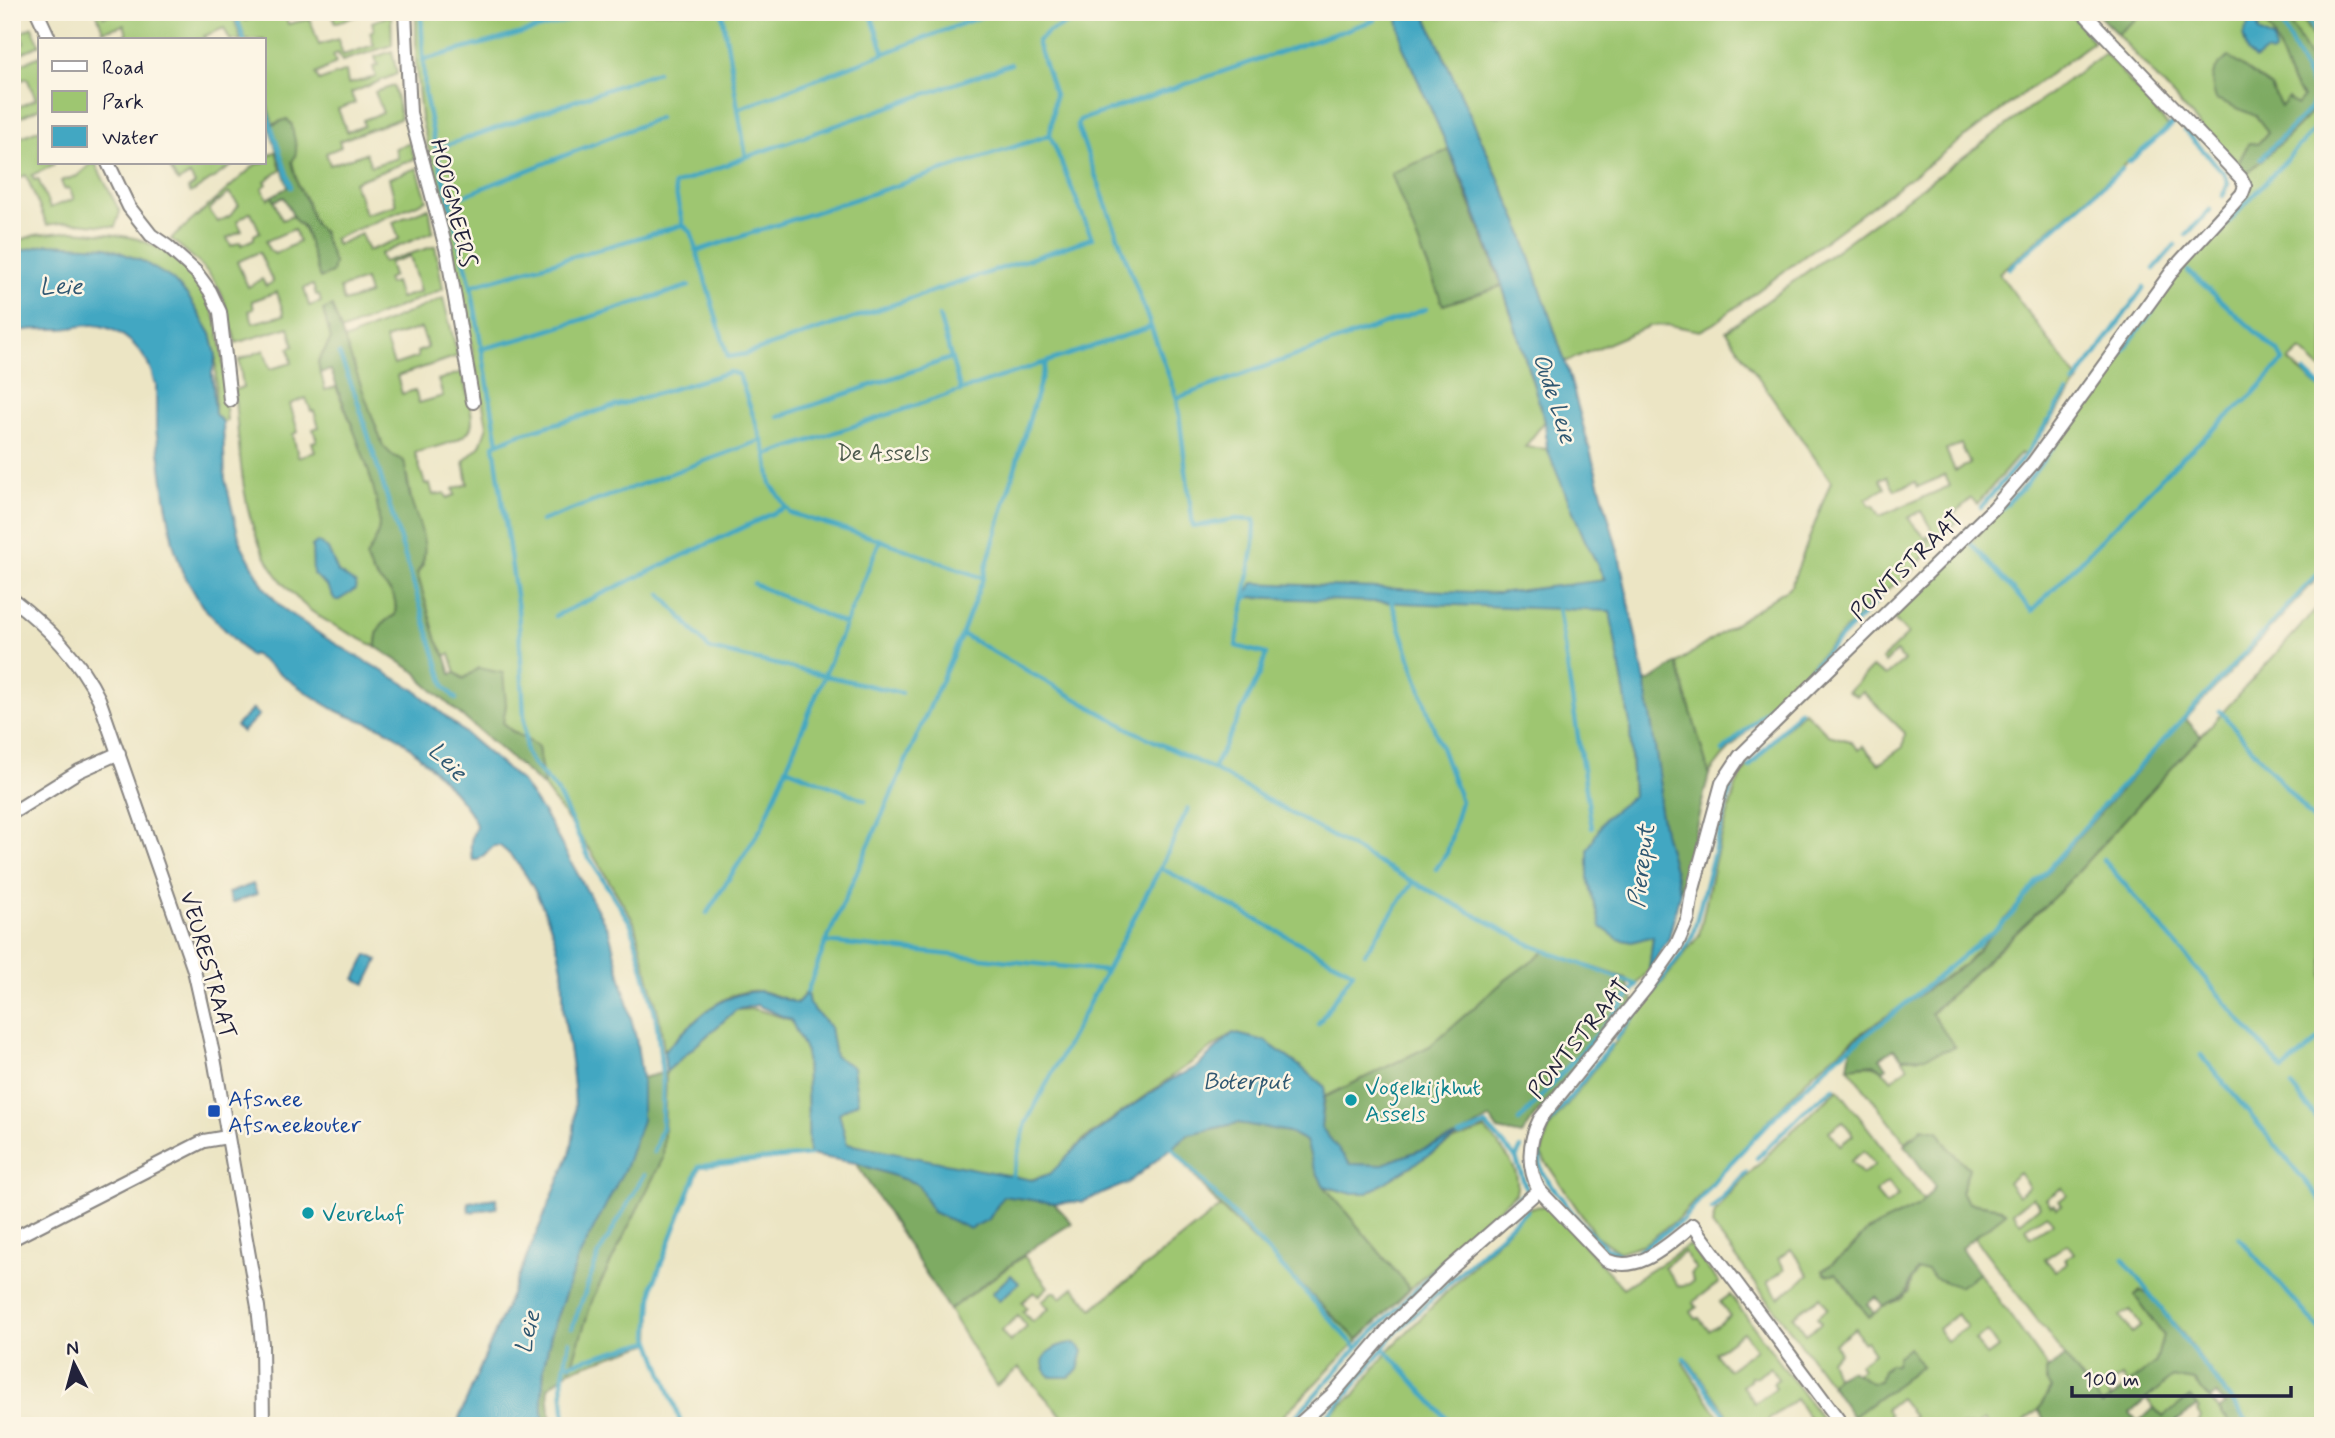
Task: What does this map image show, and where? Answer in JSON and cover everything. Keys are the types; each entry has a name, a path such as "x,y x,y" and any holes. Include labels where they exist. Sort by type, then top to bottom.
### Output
{"street":[{"path":"37,12 49,38"},
{"name":"HOOGMEERS","path":"405,12 410,113 447,252 473,402"},
{"name":"PONTSTRAAT","path":"1843,1426 1693,1225 1641,1262 1616,1265 1606,1261 1594,1250 1539,1190 1534,1180 1530,1156 1534,1132 1540,1119 1646,988 1678,944 1688,919 1692,893 1722,783 1740,756 1994,508 2033,463 2176,267 2242,194 2245,186 2241,178 2083,12"},
{"path":"108,164 129,207 150,235 196,272 220,312 230,400"},
{"name":"VEURESTRAAT","path":"12,599 42,624 77,661 90,680 107,715 194,971 209,1029 262,1344 263,1426"},
{"path":"12,813 79,771 119,753"},
{"path":"12,1239 204,1141 227,1137"},
{"path":"1297,1426 1334,1392 1421,1296 1539,1190"}],"green space":[{"path":"101,12 104,17 114,12 219,12 220,15 232,12 240,38 229,38 224,28 204,38 117,38 127,34 124,25 103,31 97,14"},
{"path":"236,12 242,12 245,21 267,12 284,12 288,24 310,19 319,45 338,39 343,55 374,45 370,32 374,30 372,22 391,15 392,45 342,61 338,53 333,55 336,63 316,74 319,81 346,71 348,84 376,77 373,67 378,65 375,57 392,51 397,74 351,93 355,103 338,109 347,132 364,126 363,120 383,113 375,92 394,86 401,118 339,141 341,147 326,153 330,165 366,153 371,166 398,158 395,148 409,143 415,159 354,182 356,191 365,214 396,205 389,178 417,168 427,200 334,239 337,245 361,234 368,251 399,239 393,222 429,208 433,232 380,254 383,262 435,246 443,289 341,331 332,307 331,339 318,361 325,390 336,387 365,460 377,500 378,533 367,557 377,576 392,594 396,608 395,615 380,628 376,647 317,615 286,587 269,563 248,510 234,390 243,387 239,360 264,350 270,369 292,363 289,348 294,346 289,327 236,343 226,306 213,278 171,239 256,164 266,164 266,158 276,151 281,170 265,181 267,184 262,188 268,199 272,196 282,220 292,216 334,263 322,231 315,226 306,200 297,185 292,162 292,125 287,119 273,124 266,102 266,38 245,38","holes":["229,193 239,205 230,216 218,222 209,210 216,200 218,202","251,212 260,232 254,235 254,239 231,246 227,238 242,231 237,221","294,229 299,242 275,254 269,250 266,241","259,252 273,282 266,286 262,279 248,287 237,262","410,256 420,292 400,298 395,282 389,284 387,279 393,276 389,263","365,280 369,294 344,302 340,288","313,285 321,302 309,306 304,288","277,292 284,315 253,323 249,311 254,309 252,301","306,398 319,427 313,429 317,441 312,442 315,452 298,457 293,434 298,432 290,404"]},
{"path":"332,12 368,12 335,23"},
{"name":"De Assels","path":"416,12 1400,12 1403,47 1449,150 1392,173 1443,305 1502,286 1545,421 1525,447 1547,449 1605,580 1630,724 1633,797 1605,818 1653,936 1649,970 1635,987 1625,978 1545,951 1503,982 1430,1046 1325,1097 1325,1087 1265,1041 1233,1033 1083,1140 1053,1173 1030,1180 935,1164 847,1144 839,1113 830,1027 808,1004 807,992 797,1003 760,991 732,995 707,1011 664,1051 659,1016 634,922 592,853 544,787 538,747 503,723 506,704 456,673 450,654 445,655 437,641 417,573 423,565 407,476 383,446 344,340 443,298 458,356 397,376 402,394 415,390 419,403 443,396 438,380 462,372 471,409 470,428 458,439 415,453 425,484 430,484 433,495 445,493 447,498 455,495 453,489 468,484 464,461 480,446 487,426 457,270 421,117 416,68","holes":["421,328 428,348 417,352 418,357 394,365 385,339"]},
{"path":"1424,12 2069,12 2093,42 1713,324 1700,331 1669,325 1649,326 1565,362 1519,224"},
{"path":"2095,12 2145,12 2117,34"},
{"path":"2145,12 2253,12 2274,36 2289,75 2304,97 2297,106 2281,107 2216,98 2256,116 2268,132 2258,144 2249,143 2238,163 2202,128 2117,34"},
{"path":"2253,12 2283,12 2313,66 2322,95 2311,113 2244,176 2238,163 2249,143 2258,144 2268,132 2256,116 2216,99 2212,80 2218,65 2229,57 2271,87 2281,107 2288,98 2297,105 2304,97 2293,83 2274,36"},
{"path":"2283,12 2299,12 2323,57 2323,371 2301,350 2289,361 2323,391 2323,572 2168,738 1966,963 1864,1031 1812,1074 1678,1219 1644,1244 1619,1252 1595,1235 1541,1155 1549,1128 1699,935 1715,860 1736,786 1746,768 1804,711 1829,735 1850,741 1859,750 1863,746 1879,764 1903,747 1905,733 1862,691 1857,696 1848,692 1872,667 1886,676 1904,661 1896,652 1885,663 1882,659 1908,634 1895,620 1895,613 1933,583 2029,479 2172,282 2250,191 2244,176 2319,103 2322,95 2318,78"},
{"path":"2299,12 2323,12 2323,57"},
{"path":"32,27 38,46 12,57 12,48 24,43 20,33"},
{"path":"2105,53 2169,127 1999,273 2079,381 2029,452 2025,456 2021,453 1977,504 1971,498 1953,515 1958,521 1906,578 1881,593 1723,756 1709,774 1677,663 1791,586 1831,481 1726,331","holes":["1961,444 1970,464 1955,471 1946,450","1945,475 1950,486 1880,516 1874,505 1870,506 1866,499 1885,488 1880,479 1887,476 1895,490 1915,482 1918,487","1921,511 1933,532 1927,536 1930,543 1908,518"]},
{"path":"38,57 38,109 12,121 12,105 14,109 36,99 27,78 22,80 19,74 12,77 12,68"},
{"path":"287,119 292,125 296,144 292,162 298,185 315,225 322,231 334,263 332,273 320,278 304,227 295,220 284,197 274,201 272,196 288,187 269,126"},
{"path":"38,130 38,164 54,165 32,175 34,180 38,179 50,208 74,199 69,188 64,189 61,181 77,176 91,164 96,164 120,212 115,227 69,222 47,225 26,175 12,181 12,141"},
{"path":"1449,150 1502,286 1443,305 1391,173"},
{"path":"234,164 191,193 188,189 195,184 190,175 178,182 168,165"},
{"path":"72,231 141,240 165,252 195,279 209,302 218,327 227,421 223,422 215,414 216,355 211,334 188,296 49,244 12,253 12,243 35,235"},
{"path":"332,306 383,446 404,461 410,495 423,537 424,556 417,573 437,641 451,674 456,673 463,679 479,668 503,673 506,704 503,723 538,747 544,787 423,682 417,673 376,647 380,628 395,615 396,607 393,595 373,573 366,557 378,532 379,517 370,476 331,370 320,373 318,362 331,339 323,310"},
{"path":"2323,602 2323,1426 2251,1426 2179,1329 2141,1291 2135,1296 2163,1335 2156,1362 2128,1385 2122,1376 2105,1388 2111,1397 2102,1405 1974,1237 2005,1213 2001,1208 1969,1203 1961,1192 1969,1168 1950,1150 1938,1131 1912,1136 1906,1143 1848,1067 1877,1067 1892,1080 1908,1067 1902,1058 1926,1057 1935,1020 1931,1014 2057,894","holes":["2019,1173 2029,1187 2018,1196 2008,1182","2062,1188 2067,1195 2059,1201 2062,1205 2057,1208 2054,1204 2051,1206 2046,1199","2033,1197 2040,1206 2020,1222 2013,1212","2047,1214 2053,1223 2030,1237 2025,1228","2067,1244 2074,1253 2065,1259 2067,1263 2055,1271 2045,1259","2130,1310 2141,1326 2132,1333 2120,1316"]},
{"path":"1677,663 1709,774 1680,892 1659,805 1661,787 1645,681 1650,681"},
{"path":"2185,718 2201,736 2057,894 1931,1013 1955,1047 1926,1057 1902,1058 1894,1049 1880,1058 1887,1067 1883,1070 1874,1064 1848,1067 1852,1041 1966,963"},
{"path":"1545,951 1625,978 1636,1005 1534,1117 1522,1135 1498,1130 1490,1118 1459,1136 1379,1165 1350,1164 1321,1127 1325,1097 1430,1046 1503,982"},
{"path":"755,1009 791,1020 806,1052 809,1155 700,1167 653,1287 651,1343 570,1370 593,1298 663,1158 666,1072 736,1010"},
{"path":"666,1072 663,1158 593,1298 570,1370 548,1388 551,1426 544,1426 544,1365 552,1330 577,1261 642,1120 642,1078"},
{"path":"1838,1089 1924,1201 1867,1231 1849,1251 1823,1271 1826,1275 1836,1273 1869,1317 1883,1306 1900,1300 1909,1291 1917,1270 1927,1270 1958,1287 1979,1273 2048,1368 2046,1382 2051,1388 2038,1410 2023,1422 2026,1426 1988,1426 1984,1420 1977,1426 1901,1426 1914,1416 1900,1398 1886,1409 1890,1415 1876,1426 1860,1426 1853,1417 1922,1366 1889,1364 1883,1370 1881,1381 1872,1383 1856,1373 1862,1369 1859,1364 1874,1353 1866,1341 1863,1343 1855,1328 1834,1344 1840,1352 1830,1360 1836,1377 1831,1385 1712,1225 1715,1213 1730,1194 1779,1143","holes":["1843,1121 1853,1135 1840,1145 1829,1131","1864,1151 1875,1165 1862,1174 1851,1161","1888,1182 1898,1196 1886,1205 1875,1192","1791,1249 1809,1275 1779,1298 1767,1283 1785,1269 1778,1259","1820,1297 1828,1308 1817,1317 1821,1323 1806,1334 1793,1316","1957,1314 1967,1327 1947,1341 1938,1329","1987,1332 1998,1348 1987,1356 1975,1340"]},
{"path":"1238,1123 1289,1132 1307,1141 1313,1165 1324,1186 1410,1289 1358,1340 1220,1207 1172,1148 1189,1134"},
{"path":"1922,1128 1938,1131 1950,1150 1969,1168 1961,1192 1969,1203 2001,1208 2006,1213 1961,1248 1979,1273 1959,1287 1934,1278 1927,1270 1917,1270 1900,1299 1883,1306 1876,1297 1867,1304 1874,1313 1869,1317 1836,1273 1826,1275 1823,1270 1849,1251 1867,1231 1919,1206 1935,1187 1905,1145"},
{"path":"1485,1129 1513,1166 1516,1193 1410,1289 1324,1186 1349,1193 1368,1193 1452,1141"},
{"path":"856,1163 918,1184 933,1212 989,1219 1003,1196 1054,1203 1072,1223 1037,1245 949,1310"},
{"path":"1548,1206 1623,1288 1689,1245 1719,1283 1693,1302 1697,1307 1691,1312 1696,1319 1699,1318 1709,1331 1730,1316 1720,1302 1730,1295 1827,1426 1814,1426 1796,1399 1767,1421 1770,1426 1736,1426 1687,1359 1683,1363 1725,1426 1316,1426 1354,1395 1389,1350 1531,1207","holes":["1684,1252 1696,1269 1691,1273 1693,1281 1678,1286 1664,1267","1743,1332 1756,1349 1728,1370 1715,1353","1770,1367 1778,1379 1773,1383 1776,1388 1755,1403 1742,1386 1751,1376 1755,1377"]},
{"path":"1220,1207 1358,1340 1273,1426 1071,1426 1019,1368 996,1386 949,1310 1024,1256 1048,1287 1038,1296 1034,1292 1022,1302 1027,1308 1023,1312 1032,1322 1049,1309 1042,1301 1052,1292 1056,1292 1061,1298 1074,1287 1092,1309","holes":["1018,1316 1027,1327 1010,1342 1001,1331"]},
{"path":"2140,1291 2147,1293 2179,1329 2251,1425 2233,1426 2219,1410 2225,1405 2216,1394 2210,1399 2194,1381 2172,1377 2130,1413 2138,1422 2154,1408 2163,1417 2190,1397 2197,1406 2170,1426 2041,1426 2039,1423 2044,1419 2038,1410 2051,1389 2046,1370 2065,1357 2102,1405 2156,1362 2163,1335 2135,1296"},
{"path":"1909,1348 1922,1366 1853,1417 1831,1385 1836,1377 1850,1370 1871,1383 1880,1381 1889,1364 1896,1364 1898,1356"},
{"path":"2172,1377 2194,1381 2233,1426 2194,1426 2201,1417 2197,1411 2199,1409 2190,1398 2163,1417 2146,1399"}],"water":[{"path":"1424,12 1519,224 1568,371 1619,555 1645,681 1661,787 1659,805 1680,892 1669,938 1649,970 1653,936 1632,942 1618,939 1601,927 1588,879 1588,849 1605,818 1633,796 1630,724 1610,611 1245,597 1253,583 1498,593 1605,580 1584,538 1547,449 1545,421 1497,269 1463,181 1403,47 1397,13"},
{"path":"2253,13 2259,32 2274,40 2275,51 2271,54 2265,52 2255,60 2248,53 2243,35 2249,16"},
{"name":"Leie","path":"49,244 107,247 142,261 172,279 188,296 211,334 216,355 212,373 215,414 223,422 225,479 241,544 264,587 281,607 324,637 415,690 522,782 548,820 609,931 636,1038 642,1078 642,1120 626,1166 577,1261 552,1330 544,1365 544,1426 459,1426 459,1418 570,1154 575,1120 574,1085 564,1016 562,968 548,919 532,885 511,856 500,846 494,846 478,860 473,860 471,843 476,827 473,819 455,794 416,752 389,732 337,711 253,654 250,656 202,606 182,571 173,543 156,428 156,383 141,352 115,331 94,325 12,333 12,253"},
{"path":"317,542 328,549 338,572 356,584 355,590 339,600 335,600 327,586 313,574 312,546"},
{"path":"253,709 259,715 242,732 236,726"},
{"path":"253,884 257,894 232,903 228,893"},
{"path":"367,955 378,960 366,984 355,979"},
{"name":"Boterput","path":"760,991 797,1003 807,992 809,1004 830,1027 835,1056 853,1067 858,1102 839,1113 847,1144 1032,1180 1050,1174 1079,1145 1130,1107 1172,1079 1197,1067 1233,1033 1265,1041 1325,1087 1321,1127 1350,1164 1380,1165 1459,1136 1368,1193 1349,1193 1324,1186 1313,1165 1306,1141 1289,1132 1238,1123 1189,1134 1128,1183 1082,1202 1054,1203 1003,1196 989,1219 970,1229 933,1212 918,1184 856,1163 809,1155 806,1052 791,1020 757,1005 736,1010 666,1072 664,1051 696,1020 718,1003 731,997"},
{"path":"496,1198 497,1208 469,1212 468,1202"},
{"path":"1011,1275 1019,1283 999,1301 992,1293"},
{"path":"1072,1343 1083,1351 1078,1370 1069,1377 1051,1377 1043,1364 1047,1354 1058,1346"}],"waterway":[{"path":"235,12 243,38"},
{"path":"421,12 425,94 436,149 471,286 498,443"},
{"path":"423,60 599,12"},
{"path":"683,225 674,185 746,157 722,12"},
{"path":"870,12 884,53"},
{"path":"738,109 993,12"},
{"path":"471,286 683,225 691,232 728,357 746,354 1092,238 1050,135 1055,95 1037,42 1048,32 1079,19 1077,12"},
{"path":"2072,12 2093,35"},
{"path":"2261,158 2310,109 2316,94 2276,12"},
{"path":"2304,12 2323,49"},
{"path":"1248,597 1245,597 1255,520 1235,519 1193,527 1177,398 1077,125 1080,120 1375,20"},
{"path":"2111,52 2174,119"},
{"path":"746,157 1011,64"},
{"path":"436,149 657,72"},
{"path":"266,110 291,187"},
{"path":"450,201 659,118"},
{"path":"2215,237 2323,120"},
{"path":"2129,162 2173,124"},
{"path":"2185,131 2224,173 2228,184 2223,196"},
{"path":"697,251 1050,135"},
{"path":"2009,268 2122,169"},
{"path":"2186,235 2210,210"},
{"path":"2154,269 2175,245"},
{"path":"1969,541 2032,611 2173,466 2254,393 2283,361 2278,352 2188,271"},
{"path":"481,349 689,286"},
{"path":"2074,384 2144,287"},
{"path":"1997,513 2023,488 2156,306"},
{"path":"1177,398 1426,309"},
{"path":"939,316 961,391"},
{"path":"654,1152 662,1127 663,1084 660,1052 656,1017 631,924 588,856 557,791 532,763 526,752 518,609 494,445 517,435 730,372 739,375 767,455 1151,327"},
{"path":"339,354 357,399 445,687 456,699"},
{"path":"778,417 951,358"},
{"path":"983,578 1046,362"},
{"path":"2305,372 2323,389"},
{"path":"1981,507 2025,456 2067,393"},
{"path":"541,521 762,440"},
{"path":"767,455 771,484 790,513 880,540 983,578 962,634 1135,732 1213,769 1533,946 1637,985 1605,1026 1519,1121"},
{"path":"555,616 786,507"},
{"path":"707,913 762,827 880,540"},
{"path":"1611,1045 1544,1130 1538,1151 1542,1173 1581,1224 1606,1248 1627,1259 1683,1220 1722,1172 1782,1109 1838,1056 2009,918 2103,806 2323,568"},
{"path":"754,584 845,624"},
{"path":"661,594 709,649 901,693"},
{"path":"1213,769 1260,674 1266,654 1236,646 1245,597"},
{"path":"1723,751 1793,686 1880,598"},
{"path":"1391,600 1461,801 1447,853 1436,869"},
{"path":"1558,607 1592,828"},
{"path":"826,942 962,634"},
{"path":"1749,767 1800,710"},
{"path":"2220,711 2323,831"},
{"path":"786,768 865,800"},
{"path":"1616,1039 1683,952 1693,934 1734,774"},
{"path":"1012,1177 1026,1123 1165,859 1188,808"},
{"path":"2103,859 2283,1070 2323,1036"},
{"path":"1161,868 1353,972 1318,1024"},
{"path":"1365,953 1413,882"},
{"path":"807,992 826,942 1106,971"},
{"path":"2201,1055 2323,1203"},
{"path":"2292,1087 2323,1126"},
{"path":"1757,1158 1803,1112 1834,1088"},
{"path":"1459,1136 1486,1125 1516,1158 1521,1148"},
{"path":"1172,1148 1357,1348 1295,1417"},
{"path":"682,1426 649,1336 653,1285 699,1166 809,1155"},
{"path":"1357,1348 1439,1267 1527,1191 1516,1158"},
{"path":"1712,1209 1746,1172"},
{"path":"572,1328 599,1254 644,1175"},
{"path":"1453,1426 1384,1348 1392,1336 1527,1210"},
{"path":"2239,1238 2323,1333"},
{"path":"2123,1259 2251,1426"},
{"path":"565,1426 562,1381 569,1341"},
{"path":"569,1364 650,1341"},
{"path":"1318,1426 1384,1348"},
{"path":"1684,1358 1733,1426"}],"place":[{"name":"Vogelkijkhut Assels","path":"1351,1100"},
{"name":"Afsnee Afsneekouter","path":"214,1111"},
{"name":"Veurehof","path":"308,1213"}],"water label":[{"name":"Oude Leie","path":"1555,398"},
{"name":"Piereput","path":"1641,866"}]}
